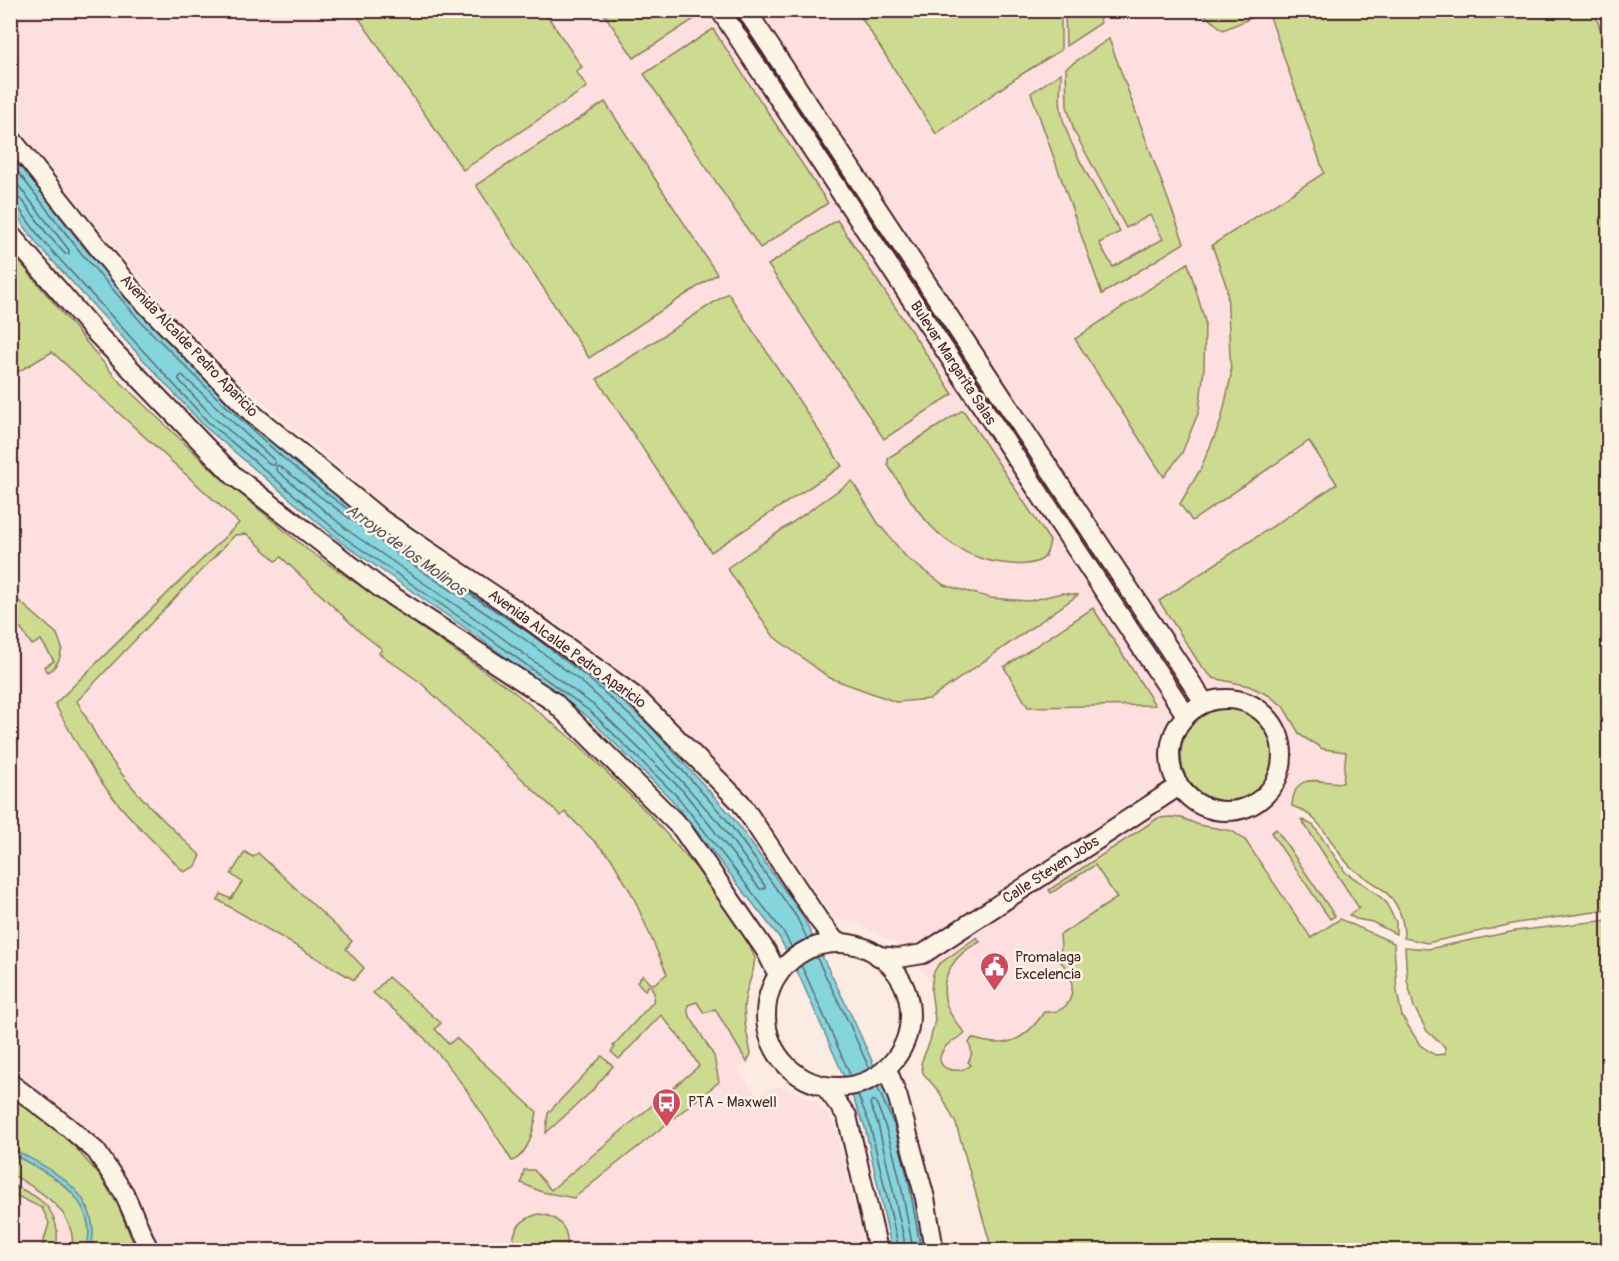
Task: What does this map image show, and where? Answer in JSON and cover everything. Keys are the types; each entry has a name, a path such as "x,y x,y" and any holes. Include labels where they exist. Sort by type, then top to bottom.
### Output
{"street":[{"name":"Bulevar Margarita Salas","path":"720,10 1186,715"},
{"name":"Bulevar Margarita Salas","path":"746,10 1204,702"},
{"name":"Avenida Alcalde Pedro Aparicio","path":"10,137 133,291 254,416 382,520 516,610 638,698 741,803 818,919 836,942"},
{"path":"10,234 94,331 233,475 383,590 554,702 682,829 766,951 778,975"},
{"path":"1226,698 1241,700 1272,720 1282,740 1282,769 1265,797 1251,807 1217,812 1201,806 1182,792 1172,772 1169,748 1176,728 1190,711 1204,702 1226,698"},
{"name":"Calle Steven Jobs","path":"877,956 899,958 923,954 1179,786"},
{"path":"836,942 856,945 877,956 896,972 908,996 911,1016 909,1034 899,1053 887,1070 869,1081 826,1088 805,1081 782,1062 768,1037 765,1006 773,981 791,959 810,948 836,942"},
{"name":"Calle Steven Jobs","path":"908,996 909,979 923,954"},
{"path":"887,1070 925,1198 934,1251"},
{"path":"10,1083 96,1151 124,1193 149,1251"},
{"path":"826,1088 847,1116 878,1251"}],"shaded area":[{"path":"1126,10 1132,25 1154,11 1200,10 1223,30 1267,11 1324,173 1213,245 1227,288 1231,376 1221,421 1200,470 1180,504 1192,520 1309,441 1337,484 1159,602 1200,666 1213,678 1249,686 1268,695 1283,706 1300,735 1323,749 1346,752 1343,783 1309,780 1292,806 1359,908 1311,938 1206,922 937,1090 923,1073 921,1063 935,1020 932,985 906,948 862,926 834,918 780,840 716,764 638,688 571,633 480,573 377,499 232,375 139,277 28,141 11,114 11,11"},
{"path":"10,300 573,796 715,1008 747,1062 738,1070 758,1097 769,1089 781,1086 816,1102 833,1122 859,1224 862,1250 11,1250"}],"green space":[{"path":"700,10 702,14 634,58 602,11"},
{"path":"354,11 544,11 582,67 576,71 587,87 463,170"},
{"path":"857,11 1059,11 1061,50 1022,74 936,134"},
{"path":"1065,11 1096,11 1101,23 1066,46"},
{"path":"1200,11 1268,11 1223,30"},
{"path":"1268,11 1594,11 1608,51 1608,910 1517,923 1427,943 1404,938 1400,913 1388,894 1352,868 1320,825 1303,811 1292,806 1297,788 1302,783 1316,781 1343,783 1346,752 1323,749 1300,735 1283,706 1268,695 1249,686 1213,678 1201,666 1159,601 1337,484 1309,441 1192,521 1180,504 1200,470 1221,421 1231,376 1227,288 1212,245 1324,173"},
{"path":"713,29 828,203 760,248 644,74"},
{"path":"1109,39 1184,243 1102,294 1031,93 1061,73 1061,110 1070,140 1120,232 1099,243 1113,267 1163,239 1150,215 1126,228 1074,131 1067,106 1066,68"},
{"path":"605,102 717,274 589,358 476,185"},
{"path":"837,220 953,394 884,439 768,265"},
{"path":"10,250 117,379 219,476 308,550 513,691 577,743 649,814 697,869 746,938 755,958 744,1005 751,1054 747,1062 715,1009 704,1013 697,1002 688,1005 688,1013 714,1056 719,1082 574,1198 542,1192 521,1183 524,1170 534,1170 551,1190 699,1066 687,1046 661,1015 619,1059 611,1052 615,1047 613,1046 653,1002 654,993 651,986 645,990 637,982 643,975 649,983 654,984 667,974 633,896 611,858 565,812 561,816 420,682 379,653 382,649 360,632 281,557 276,561 247,534 235,535 77,701 104,749 125,778 149,806 201,856 196,866 184,872 153,841 123,810 105,787 72,736 55,704 239,523 52,352 11,376"},
{"path":"1188,263 1205,321 1204,369 1199,411 1182,453 1164,477 1075,339"},
{"path":"728,293 842,466 711,552 597,379"},
{"path":"963,410 1050,541 1046,555 1040,560 1022,565 990,561 956,547 929,524 918,511 888,465 888,458"},
{"path":"852,481 878,523 907,558 944,585 991,598 1029,601 1062,593 1078,595 930,699 896,702 830,678 774,637 727,568"},
{"path":"10,593 57,634 62,648 59,660 48,672 44,667 54,661 41,640 32,645 11,615"},
{"path":"1093,608 1155,705 1028,707 1004,667"},
{"path":"1227,709 1244,713 1259,723 1269,738 1273,755 1269,772 1259,787 1244,797 1227,801 1210,797 1195,787 1185,772 1181,755 1185,738 1195,723 1210,713"},
{"path":"1170,817 1232,831 1245,840 1311,938 1340,919 1394,943 1397,992 1402,1016 1420,1045 1435,1055 1445,1054 1445,1047 1427,1031 1414,1007 1407,980 1405,947 1428,949 1515,931 1608,920 1608,1250 992,1250 956,1124 940,1093 923,1073 921,1063 935,1020 931,990 933,974 938,965 977,937 980,942 956,960 946,976 944,986 947,1006 965,1033 943,1050 940,1062 943,1066 959,1070 971,1065 968,1062 972,1052 969,1043 972,1038 984,1042 1004,1043 1022,1036 1044,1012 1061,1009 1067,1005 1071,996 1070,976 1059,960 1060,935 1117,898 1095,865 1051,893 1049,890 1158,818"},
{"path":"1301,819 1314,826 1346,873 1385,901 1396,922 1396,934 1372,922 1349,915 1359,908"},
{"path":"1276,829 1335,916 1330,919 1271,833"},
{"path":"245,852 253,857 258,853 352,941 346,949 364,968 354,980 218,900 221,894 231,899 242,882 231,874"},
{"path":"388,977 441,1023 435,1029 449,1044 456,1038 537,1112 530,1140 518,1158 512,1161 454,1073 427,1041 373,993"},
{"path":"602,1056 613,1066 591,1092 546,1133 548,1113"},
{"path":"10,1096 53,1127 75,1147 100,1176 118,1205 136,1250 91,1250 93,1230 88,1207 54,1172 11,1148"},
{"path":"10,1153 49,1175 72,1193 86,1217 89,1232 86,1250 73,1250 72,1233 68,1221 55,1205 47,1197 11,1174"},
{"path":"11,1184 37,1198 50,1210 57,1230 55,1250 41,1250 49,1223 42,1208 11,1193"},
{"path":"539,1214 546,1215 562,1225 567,1236 566,1250 515,1250 514,1237 518,1227 522,1222"}],"water":[{"name":"Arroyo de los Molinos","path":"10,152 86,250 147,319 216,388 592,674 650,726 731,815 801,913 854,1021 900,1123 927,1250 892,1250 865,1127 798,973 779,937 672,800 588,717 341,542 204,426 37,244 11,207"},
{"path":"11,1148 52,1171 76,1190 91,1216 93,1232 91,1250 86,1250 89,1232 86,1217 72,1193 49,1175 11,1153"}],"place":[{"name":"Promalaga Excelencia","path":"994,992"},
{"name":"PTA - Maxwell","path":"667,1128"}]}
